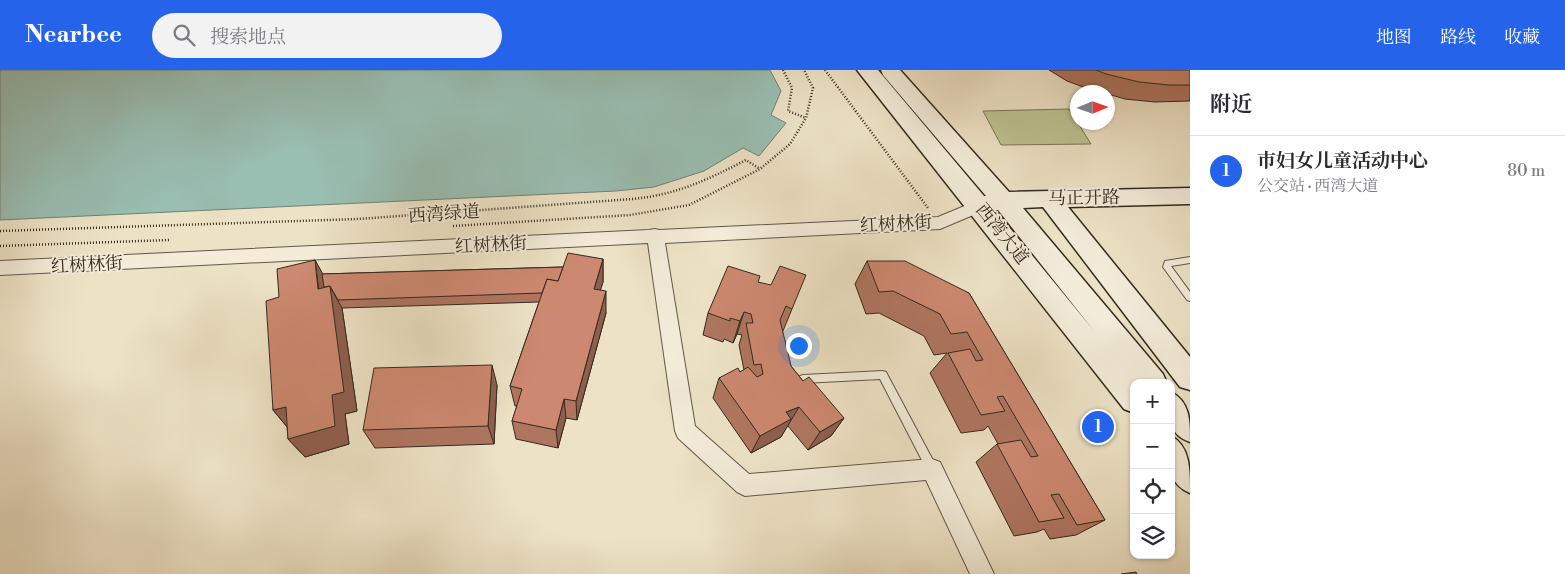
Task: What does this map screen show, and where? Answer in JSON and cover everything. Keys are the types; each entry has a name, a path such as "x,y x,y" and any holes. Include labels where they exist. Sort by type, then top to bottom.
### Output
{"main road":[{"name":"西湾大道","path":"867,70 991,203 1149,379"},
{"name":"西湾大道","path":"890,70 991,203 1130,394"},
{"name":"马正开路","path":"991,203 1049,199 1190,196"},
{"path":"1049,199 1190,378"},
{"path":"1175,410 1190,429"},
{"path":"1175,456 1190,478"}],"street":[{"name":"红树林街","path":"0,268 345,253 655,235 940,223 991,203"},
{"path":"655,235 685,431 745,485 932,469 982,574"}],"lane":[{"path":"1190,260 1174,260 1168,263 1167,267 1190,298"},
{"path":"803,379 883,374 932,469"}],"path":[{"path":"783,70 792,88 788,111 806,118"},
{"name":"西湾绿道","path":"444,227 630,214 689,206 760,169 790,144 806,118 813,88 804,70"},
{"path":"825,70 940,223"},
{"path":"0,231 358,219 631,199 678,191 708,179 746,160 760,169"},
{"path":"0,246 178,240"}],"green space":[{"path":"1069,109 1070,130 1082,130 1091,144 1001,145 983,111"}],"water":[{"path":"0,70 770,70 781,91 771,115 786,123 759,156 743,148 704,171 654,187 616,191 0,220"}],"building":[{"path":"1096,70 1190,70 1190,85 1139,82"},
{"path":"568,253 603,259 594,289 606,291 576,401 564,399 556,430 512,421 522,389 510,386 547,279 558,281"},
{"path":"315,260 318,289 330,286 344,392 332,395 335,426 288,439 286,407 273,410 266,301 279,297 277,269"},
{"path":"867,261 905,261 969,293 1105,520 1077,525 1059,494 1051,495 1064,518 1039,522 997,444 1021,440 1031,457 1038,456 1003,396 997,397 1005,411 981,415 948,353 970,349 976,361 983,360 967,332 951,334 940,314 893,291 879,292"},
{"path":"728,266 760,276 758,282 771,285 780,266 806,275 792,309 786,306 780,320 791,366 803,381 809,377 844,418 820,432 799,407 786,412 791,419 760,436 719,378 738,368 740,372 748,367 757,377 763,374 761,364 754,365 746,323 753,323 751,314 744,312 740,321 730,318 730,321 708,313"},
{"path":"563,267 558,281 547,279 542,293 338,300 330,286 324,287 322,274"},
{"path":"492,365 488,426 363,430 374,368"},
{"path":"1136,572 1137,574 1121,574"}],"place":[{"name":"巿妇女儿童活动中心","path":"1098,427"}]}
